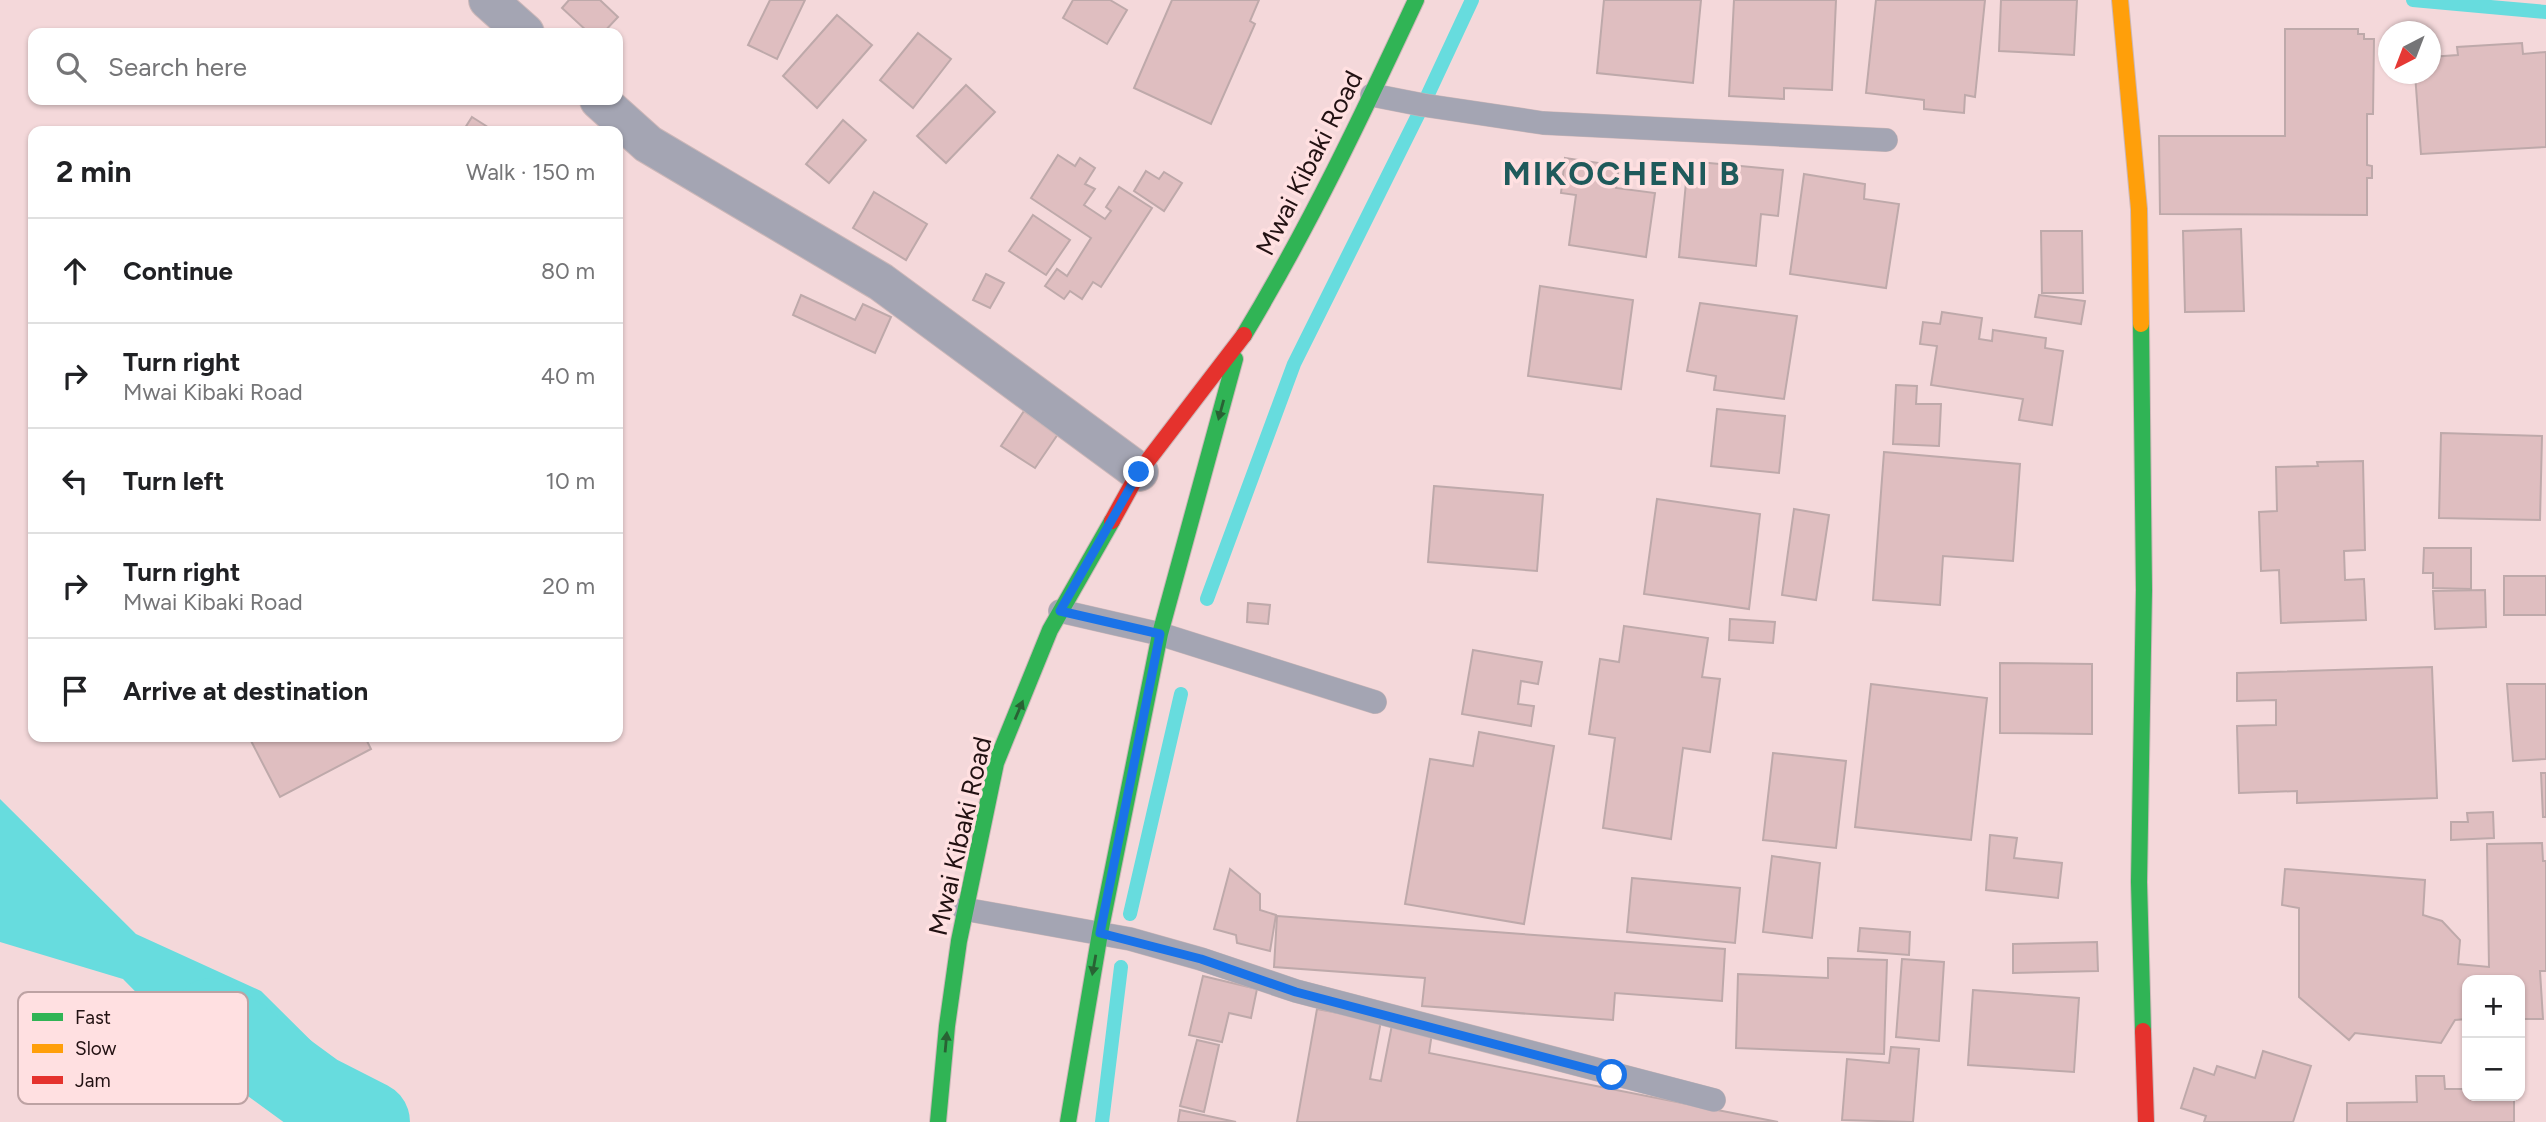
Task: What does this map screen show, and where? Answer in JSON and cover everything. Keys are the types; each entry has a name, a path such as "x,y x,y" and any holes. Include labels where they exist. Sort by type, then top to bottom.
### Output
{"main road":[{"name":"Mwai Kibaki Road","path":"939,1116 947,1026 964,909 996,763 1050,630 1139,472 1239,344 1346,150 1416,0"},
{"path":"2120,0 2139,209 2144,590 2139,882 2146,1122"},
{"name":"Mwai Kibaki Road","path":"1068,1122 1100,933 1160,634 1239,344"}],"street":[{"path":"488,0 519,28"},
{"path":"605,105 648,144 881,282 1139,472"}],"lane":[{"path":"1372,95 1543,123 1886,140"},
{"path":"1060,611 1160,634 1375,702"},
{"path":"964,909 1100,933 1201,959 1296,992 1714,1100"}],"water":[{"path":"0,799 136,934 261,991 388,1117 248,1064 248,992 136,992 123,979 0,942"}],"building":[{"path":"569,0 600,0 618,17 608,28 584,28 562,8"},
{"path":"770,0 805,0 777,59 748,45"},
{"path":"1073,0 1110,0 1127,10 1107,44 1063,18"},
{"path":"1172,0 1259,0 1250,21 1255,24 1211,124 1134,88"},
{"path":"1604,0 1701,0 1693,83 1597,73"},
{"path":"1734,0 1836,0 1832,90 1784,88 1784,99 1729,96"},
{"path":"1876,0 1985,0 1975,97 1965,95 1964,113 1924,109 1924,100 1866,93"},
{"path":"2001,0 2077,0 2074,55 1999,51"},
{"path":"837,15 872,45 817,108 783,76"},
{"path":"2285,29 2358,29 2358,34 2364,34 2364,39 2374,39 2373,114 2367,114 2367,165 2372,166 2372,178 2367,178 2367,215 2160,214 2159,136 2285,136"},
{"path":"918,33 951,59 913,108 880,80"},
{"path":"2522,43 2523,54 2546,52 2546,147 2421,154 2416,84 2441,84 2441,56 2458,55 2457,47"},
{"path":"966,85 995,112 946,163 917,136"},
{"path":"472,117 486,126 466,126"},
{"path":"843,120 866,140 829,183 806,164"},
{"path":"1058,155 1075,166 1080,158 1095,168 1085,184 1095,189 1084,205 1105,219 1111,211 1106,207 1119,187 1152,208 1101,287 1093,282 1082,299 1070,291 1064,299 1045,286 1057,269 1067,276 1091,238 1031,198"},
{"path":"1565,158 1619,166 1616,188 1655,193 1646,257 1569,245 1576,195 1561,193"},
{"path":"1688,161 1783,170 1778,216 1761,214 1756,266 1679,257"},
{"path":"1146,171 1159,179 1164,172 1182,183 1164,211 1134,191"},
{"path":"1804,174 1865,184 1864,199 1899,204 1886,288 1790,274"},
{"path":"874,192 927,224 906,260 853,228"},
{"path":"1033,215 1070,240 1046,275 1009,251"},
{"path":"2241,229 2244,311 2185,312 2183,231"},
{"path":"2041,231 2082,231 2083,293 2042,293"},
{"path":"986,274 1004,283 990,308 973,300"},
{"path":"1540,286 1633,300 1621,389 1528,376"},
{"path":"801,295 855,320 863,304 891,317 875,353 793,315"},
{"path":"2039,295 2085,301 2081,324 2035,317"},
{"path":"1700,303 1797,316 1784,399 1714,390 1716,376 1687,371"},
{"path":"1942,312 1982,318 1979,339 1992,341 1993,330 2046,338 2045,348 2063,351 2052,425 2019,420 2023,399 1931,385 1937,346 1920,344 1923,322 1940,324"},
{"path":"1896,385 1917,386 1916,404 1941,404 1939,446 1893,444"},
{"path":"1717,409 1785,416 1779,473 1711,466"},
{"path":"1024,411 1058,434 1035,468 1001,446"},
{"path":"2441,433 2542,436 2540,520 2439,518"},
{"path":"1884,452 2020,464 2013,561 1943,556 1940,605 1873,600"},
{"path":"2363,461 2365,550 2344,551 2345,580 2364,579 2366,620 2281,623 2279,570 2261,571 2259,512 2277,511 2276,467 2318,466 2317,462"},
{"path":"1434,486 1543,495 1537,571 1428,562"},
{"path":"1657,499 1760,514 1749,609 1644,594"},
{"path":"1794,509 1829,515 1816,600 1782,595"},
{"path":"2424,548 2471,548 2471,589 2433,588 2433,573 2423,573"},
{"path":"2504,576 2546,576 2546,615 2504,615"},
{"path":"2485,590 2486,627 2435,629 2433,591"},
{"path":"1248,603 1270,605 1268,624 1247,622"},
{"path":"1730,619 1775,622 1773,643 1729,640"},
{"path":"1624,626 1708,638 1702,677 1720,679 1710,752 1683,748 1671,839 1603,828 1615,738 1589,734 1600,659 1619,662"},
{"path":"1473,650 1542,662 1538,684 1521,681 1518,704 1534,706 1531,726 1462,714"},
{"path":"2000,663 2092,664 2092,734 2000,733"},
{"path":"2432,667 2437,798 2297,803 2297,791 2239,793 2237,726 2276,725 2276,700 2237,701 2237,673"},
{"path":"1871,684 1987,698 1971,840 1855,827"},
{"path":"2507,684 2546,684 2546,759 2513,761"},
{"path":"1479,732 1554,746 1524,924 1405,904 1430,759 1473,766"},
{"path":"252,742 368,742 371,749 280,797"},
{"path":"1773,753 1846,761 1836,848 1763,840"},
{"path":"2541,773 2546,773 2546,817 2543,817"},
{"path":"2493,812 2494,838 2451,840 2451,822 2468,822 2467,813"},
{"path":"1990,835 2017,838 2014,858 2062,863 2058,898 1986,890"},
{"path":"2542,843 2543,861 2546,861 2546,971 2540,971 2543,1019 2525,1019 2525,975 2462,975 2462,1019 2455,1020 2441,1043 2355,1033 2349,1040 2299,997 2299,908 2282,905 2285,869 2425,880 2423,915 2442,921 2460,940 2458,964 2489,967 2487,844"},
{"path":"1772,856 1820,863 1812,938 1763,932"},
{"path":"1230,869 1260,894 1260,910 1276,915 1270,951 1237,943 1236,935 1214,929"},
{"path":"1632,878 1740,888 1735,943 1627,932"},
{"path":"1277,916 1725,949 1722,1001 1615,993 1613,1020 1422,1006 1425,978 1274,967"},
{"path":"1860,928 1910,932 1909,955 1858,951"},
{"path":"2097,942 2098,971 2013,973 2013,944"},
{"path":"1828,958 1887,960 1884,1054 1736,1048 1738,974 1828,978"},
{"path":"1902,959 1944,962 1939,1041 1896,1037"},
{"path":"1203,976 1257,989 1251,1018 1229,1013 1222,1042 1189,1035"},
{"path":"1973,990 2079,998 2074,1072 1968,1065"},
{"path":"1317,1009 1381,1021 1370,1079 1381,1081 1392,1025 1432,1033 1429,1053 1778,1122 1297,1122"},
{"path":"1197,1040 1219,1045 1204,1112 1180,1106"},
{"path":"1891,1047 1919,1049 1913,1122 1842,1120 1847,1059 1889,1063"},
{"path":"2263,1051 2311,1066 2293,1122 2204,1122 2206,1116 2181,1108 2194,1068 2214,1075 2217,1066 2255,1078"},
{"path":"2416,1076 2444,1076 2445,1089 2462,1089 2462,1101 2514,1101 2514,1122 2347,1122 2347,1103 2417,1102"},
{"path":"1180,1110 1236,1122 1178,1122"}],"waterway":[{"path":"1207,599 1294,364 1423,105 1472,0"},
{"path":"2413,0 2546,12"},
{"path":"1130,914 1181,694"},
{"path":"1102,1122 1121,967"},
{"path":"248,1045 316,1095 369,1122"}],"traffic: fast":[{"path":"1244,335 1334,170 1416,0"},
{"path":"2141,324 2144,590 2139,882 2143,1031"},
{"path":"1068,1122 1100,933 1160,634 1235,359"},
{"path":"938,1122 947,1026 959,941 996,763 1050,630 1112,521"}],"traffic: slow":[{"path":"2120,0 2139,209 2141,324"}],"traffic: jam":[{"path":"1112,521 1139,472 1244,335"},
{"path":"2143,1031 2146,1122"}],"district":[{"name":"MIKOCHENI B","path":"1622,173"}],"route":[{"path":"1139,472 1060,611 1160,634 1100,933 1201,959 1296,992 1612,1075"}]}
